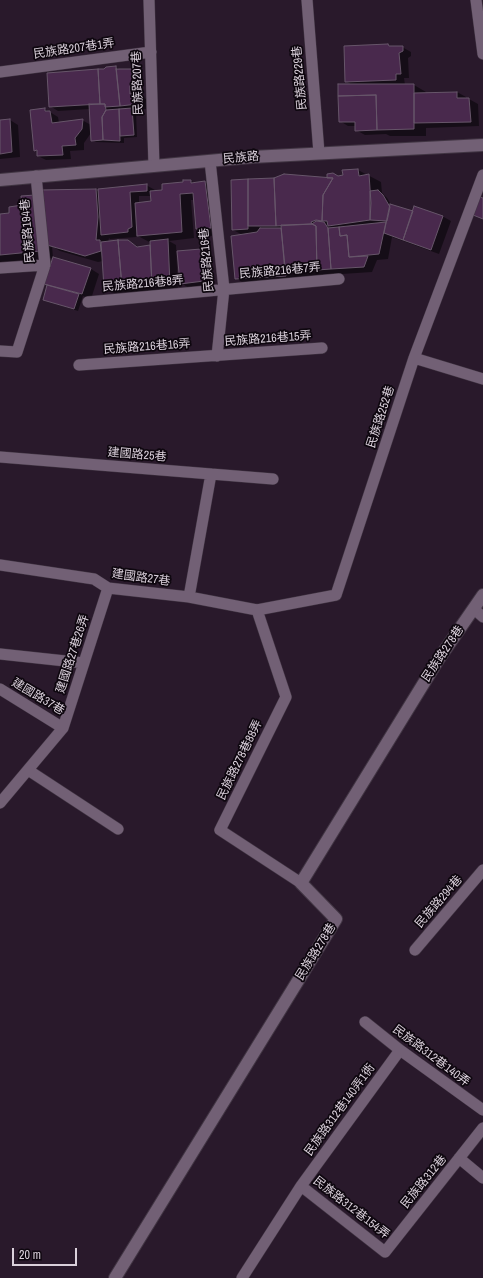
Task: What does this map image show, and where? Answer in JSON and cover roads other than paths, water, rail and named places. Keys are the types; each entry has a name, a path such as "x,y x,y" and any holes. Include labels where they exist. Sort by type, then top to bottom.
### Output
{"street":[{"name":"民族路","path":"0,180 252,157 483,145"},
{"name":"民族路278巷","path":"115,1278 336,919 300,883 438,660 478,613 483,595"}],"lane":[{"name":"民族路207巷","path":"149,0 154,166"},
{"name":"民族路229巷","path":"307,0 319,153"},
{"path":"476,0 483,54"},
{"name":"民族路207巷1弄","path":"0,72 151,52"},
{"name":"民族路216巷","path":"210,161 224,289 216,356"},
{"name":"民族路252巷","path":"257,610 336,595 414,358 483,175"},
{"name":"民族路194巷","path":"0,351 17,352 45,265 36,176"},
{"path":"0,268 45,265"},
{"name":"民族路216巷7弄","path":"224,289 339,279"},
{"name":"民族路216巷8弄","path":"88,302 224,289"},
{"name":"民族路216巷15弄","path":"216,356 322,348"},
{"name":"民族路216巷16弄","path":"79,365 216,356"},
{"path":"414,358 483,379"},
{"name":"建國路25巷","path":"0,456 273,479"},
{"path":"189,597 211,474"},
{"name":"建國路27巷","path":"0,565 94,579 108,588 189,597 257,610"},
{"name":"建國路27巷26弄","path":"63,728 108,588"},
{"name":"民族路278巷88弄","path":"257,610 286,697 220,830 300,883"},
{"path":"0,654 84,663"},
{"name":"建國路37巷","path":"0,689 63,728"},
{"path":"0,803 63,728"},
{"path":"28,770 118,829"},
{"name":"民族路294巷","path":"414,950 483,870"},
{"name":"民族路312巷140弄","path":"365,1022 400,1050 483,1110"},
{"name":"民族路312巷140弄1衖","path":"242,1278 301,1186 400,1050"},
{"name":"民族路312巷","path":"384,1252 483,1128"},
{"path":"459,1158 483,1178"},
{"name":"民族路312巷154弄","path":"301,1186 384,1252"}]}
